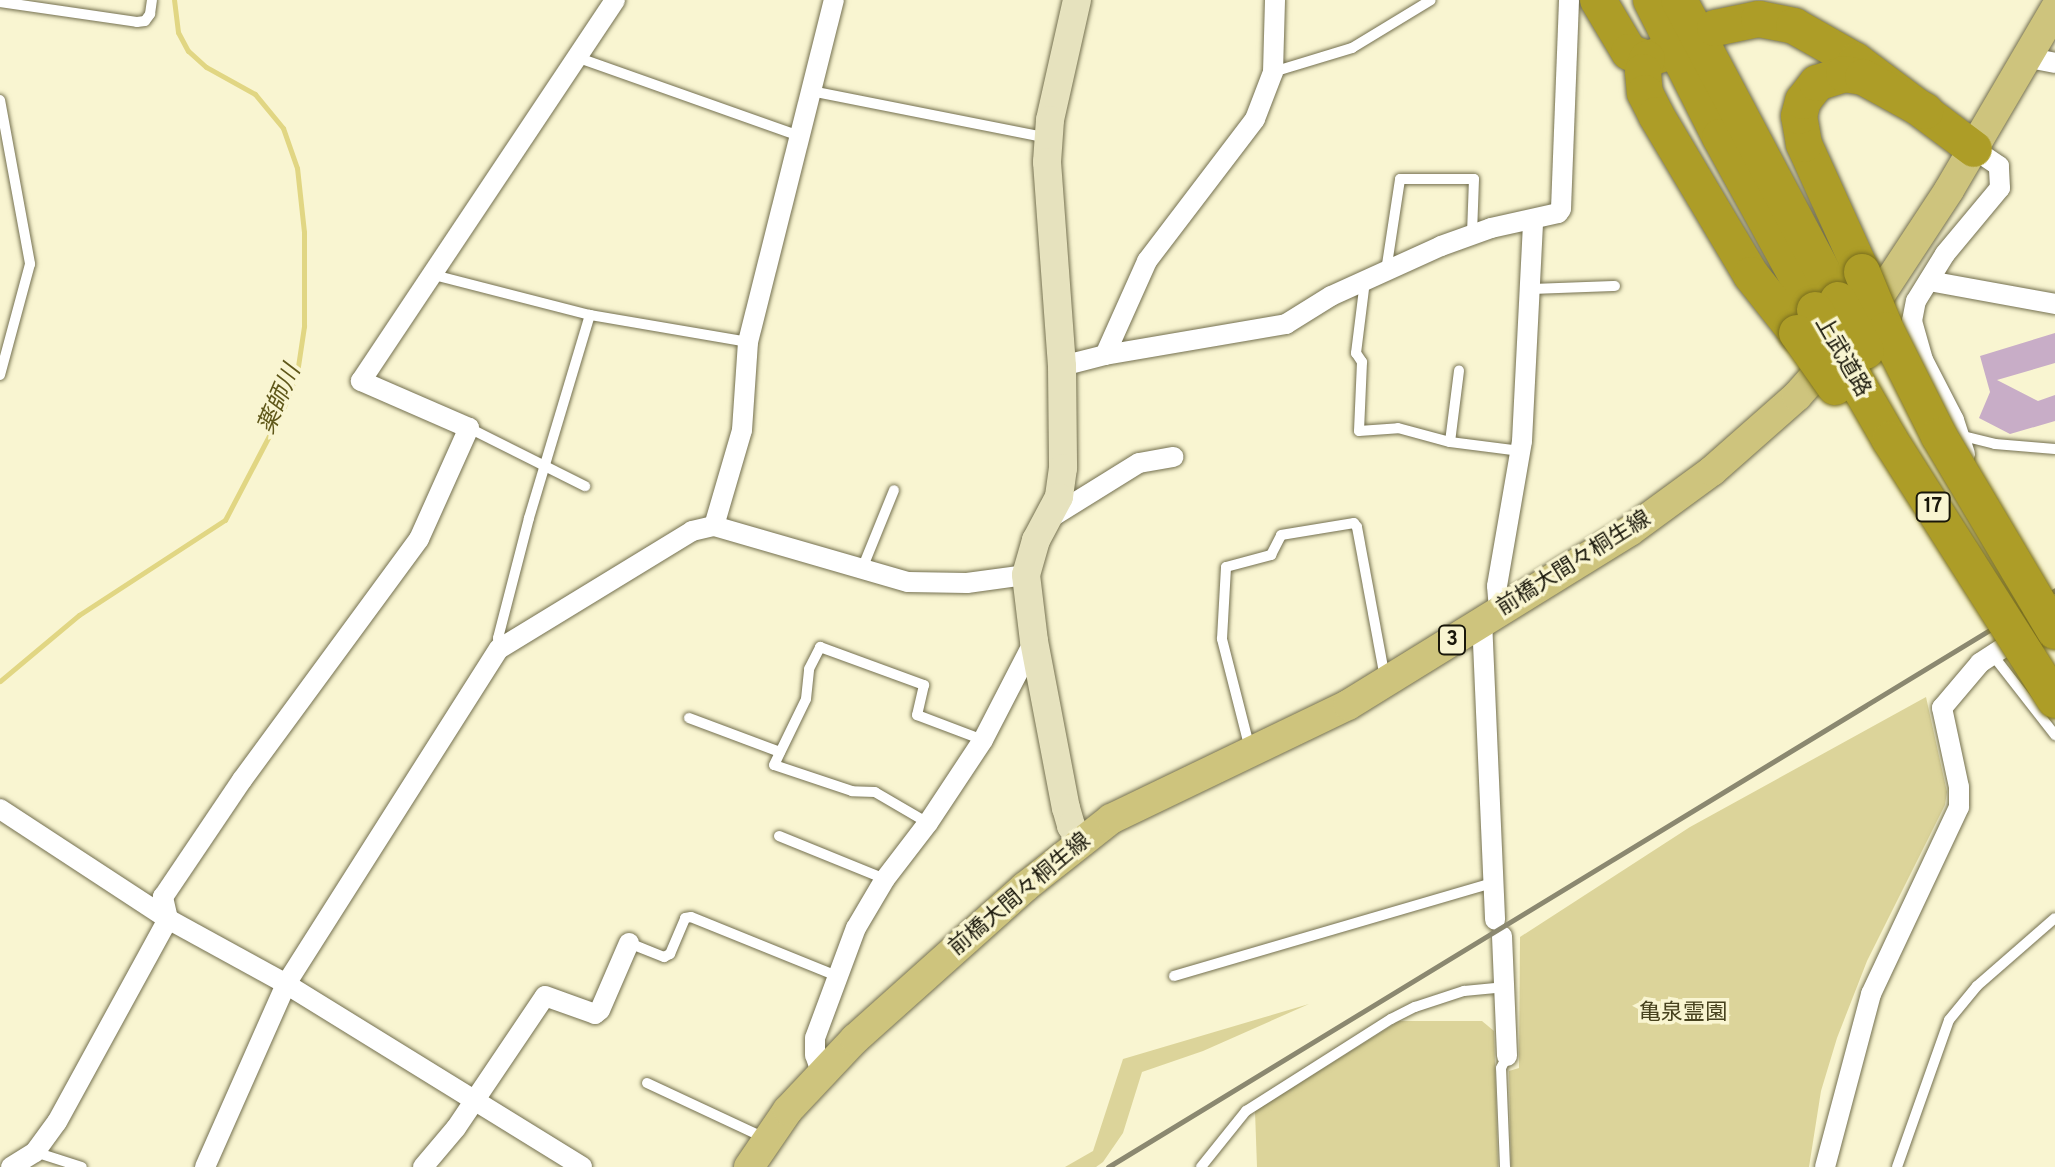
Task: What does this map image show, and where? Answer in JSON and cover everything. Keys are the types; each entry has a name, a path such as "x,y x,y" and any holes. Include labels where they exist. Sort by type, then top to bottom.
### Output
{"highway":[{"path":"1598,0 1624,46 1654,56 1643,72 1645,93 1751,275 1817,314 2049,677"},
{"name":"上武道路","path":"1651,0 1720,137 1817,314 1906,424 2006,585 2049,677"},
{"name":"上武道路","path":"1679,0 1817,314"},
{"path":"1715,28 1751,9 1810,33 1856,61 1974,149"},
{"path":"1925,111 1863,77 1844,74 1817,83 1803,101 1799,116 1804,144 1886,330 1939,436 2055,631"}],"main road":[{"name":"前橋大間々桐生線","path":"749,1167 821,1072 1014,897 1081,841 1145,800 1251,753 1387,684 1491,615 1589,558 1681,495 1797,396 1867,316 1974,149 2055,9"}],"street":[{"path":"11,1167 35,1152 57,1122 168,919 163,897 242,780 419,539 469,428 361,381 615,0"},
{"path":"714,526 742,430 748,342 834,0"},
{"path":"1077,0 1049,138 1047,162 1062,366 1063,468 1059,497 1036,540 1026,575 1034,641 1066,808 1071,826 1081,841"},
{"path":"1105,355 1147,261 1255,119 1273,72 1275,0"},
{"path":"1062,366 1105,355 1286,324 1331,296 1472,234 1533,221 1561,209 1569,0"},
{"path":"2025,57 2055,63"},
{"path":"1974,149 1999,166 2000,188 1945,254 1916,301 1912,321 1923,360 1954,420 1977,479"},
{"path":"1507,1056 1506,987 1492,883 1491,615 1520,451 1533,221"},
{"path":"1929,281 2055,304"},
{"path":"1047,520 1139,463 1173,457"},
{"path":"205,1167 286,984 499,649 692,531 714,526 908,582 967,583 1026,575"},
{"path":"1825,1167 1871,994 1959,807 1959,787 1942,708 1992,654 2055,614"},
{"path":"821,1072 815,1055 815,1038 856,928 885,879 928,823 983,740 1034,641"},
{"path":"0,809 168,919 286,984 582,1167"},
{"path":"423,1167 475,1101 545,996 595,1014 600,1010 629,943"}],"lane":[{"path":"0,2 137,22 145,21 150,14 152,0"},
{"path":"1273,72 1352,48 1431,0"},
{"path":"579,58 799,136"},
{"path":"811,91 1049,138"},
{"path":"0,100 30,264 0,375"},
{"path":"1386,271 1400,179 1474,179 1472,234"},
{"path":"430,274 590,315 748,342"},
{"path":"1365,281 1356,353 1362,362 1359,431 1398,428 1450,442 1520,451"},
{"path":"1530,289 1615,286"},
{"path":"499,649 498,638 545,464 590,315"},
{"path":"1450,442 1459,371"},
{"path":"469,428 585,486"},
{"path":"1957,434 1995,444 2055,449"},
{"path":"862,569 894,490"},
{"path":"1251,753 1222,639 1226,567 1271,555 1281,535 1354,523 1357,527 1387,684"},
{"path":"928,823 875,792 852,791 774,765 806,699 809,669 820,647 924,685 917,715 983,740"},
{"path":"1992,654 2055,735"},
{"path":"689,718 780,752"},
{"path":"779,836 885,879"},
{"path":"1174,976 1492,883"},
{"path":"629,943 664,957 670,954 685,918 691,917 837,976"},
{"path":"1897,1167 1949,1020 1977,986 2055,918"},
{"path":"1201,1167 1246,1111 1391,1019 1464,991 1506,987"},
{"path":"1505,1167 1501,1068 1507,1056"},
{"path":"647,1083 767,1140"},
{"path":"35,1152 82,1167"}],"green space":[{"name":"亀泉霊園","path":"1926,697 1947,792 1945,805 1867,961 1837,1038 1821,1091 1809,1167 1511,1167 1509,1071 1519,1068 1520,937 1690,827"},
{"path":"1309,1004 1203,1051 1142,1072 1123,1133 1103,1162 1096,1167 1065,1167 1093,1151 1123,1059"},
{"path":"1399,1021 1482,1021 1494,1031 1498,1167 1257,1167 1255,1111"}],"building":[{"path":"2055,333 2055,363 1997,380 2038,401 2055,395 2055,421 2010,434 1979,418 1990,392 1980,356"}],"waterway":[{"name":"薬師川","path":"0,681 79,615 225,520 283,409 297,373 304,326 304,232 297,168 283,128 255,94 206,67 188,51 178,32 174,0"}],"railway":[{"path":"1108,1167 2055,590"}]}
